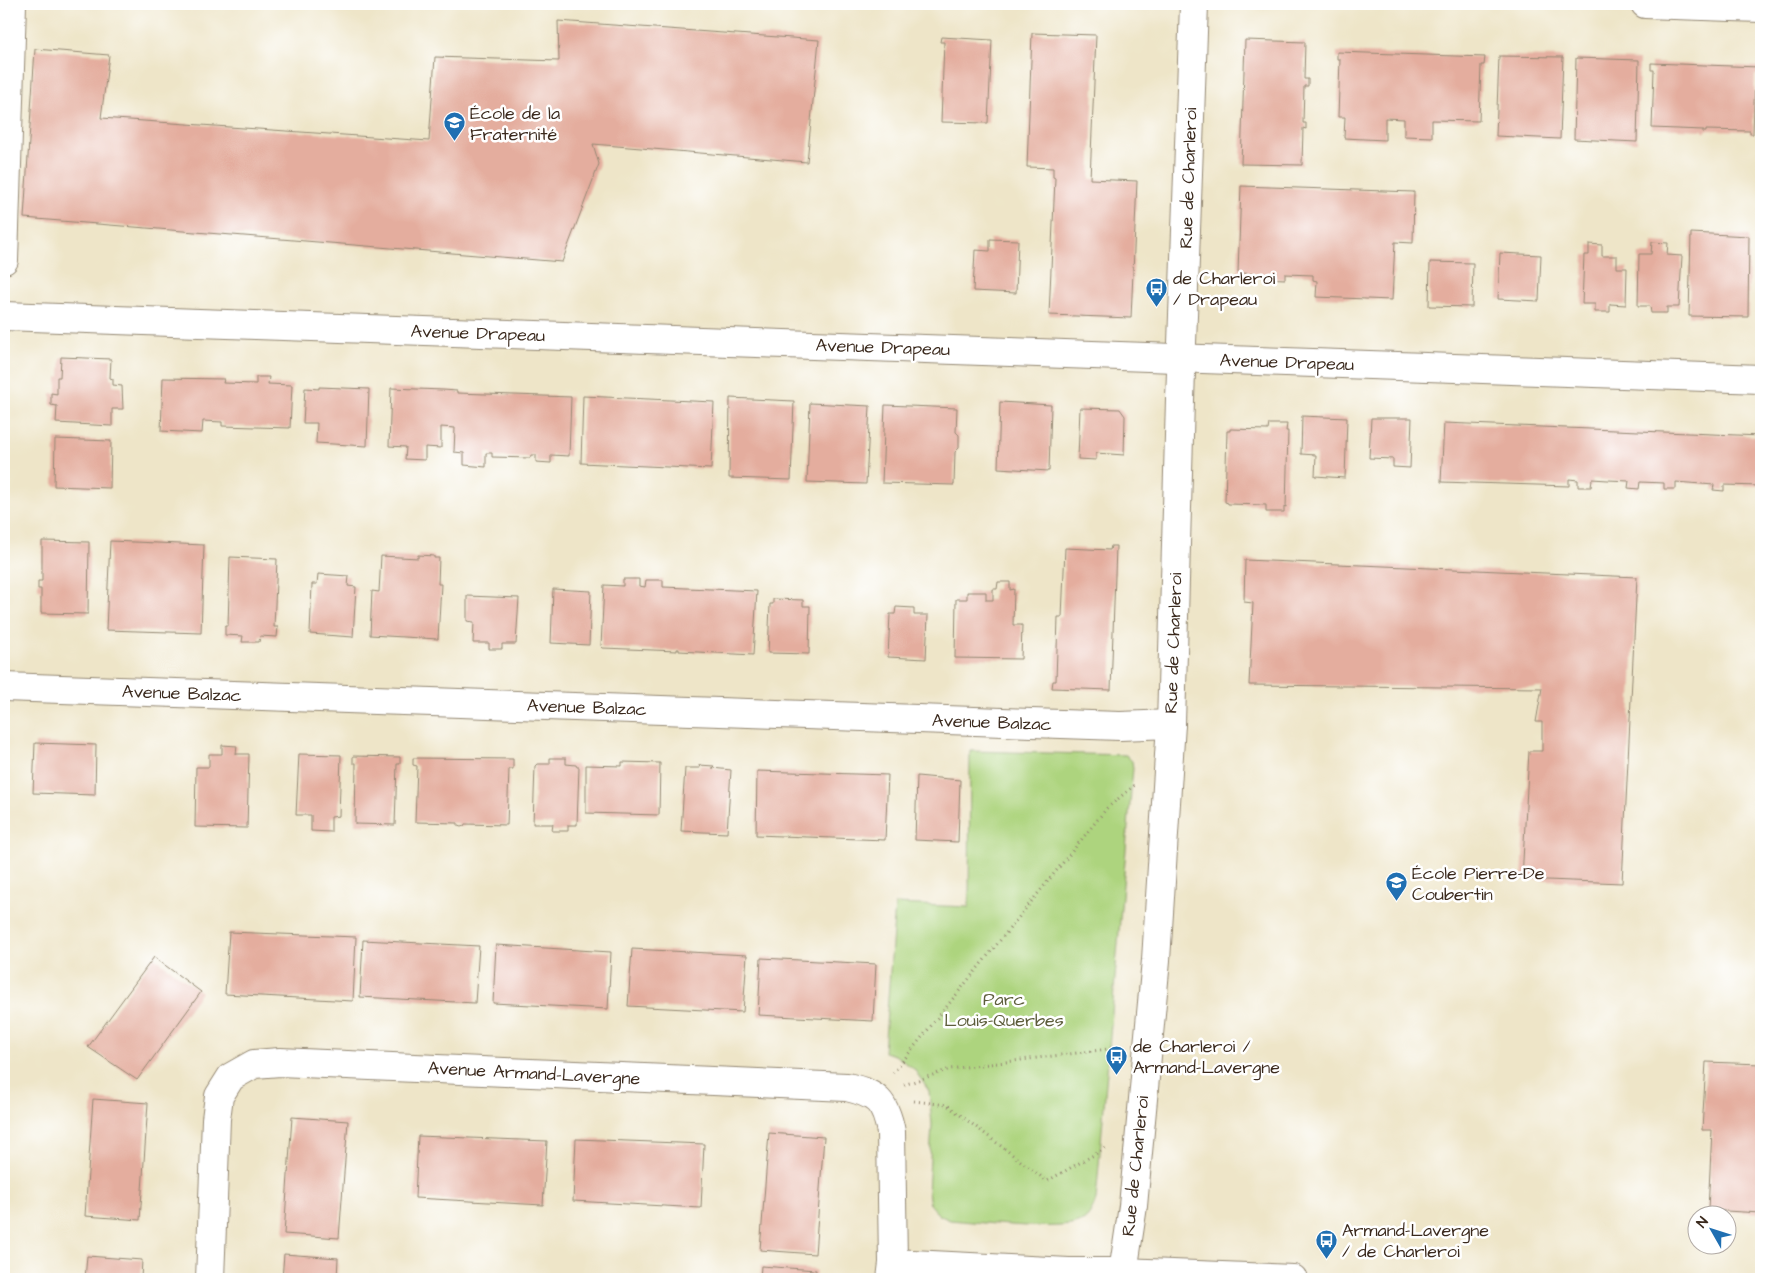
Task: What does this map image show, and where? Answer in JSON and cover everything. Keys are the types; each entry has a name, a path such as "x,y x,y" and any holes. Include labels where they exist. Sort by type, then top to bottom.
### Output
{"street":[{"path":"4,260 12,4"},
{"name":"Rue de Charleroi","path":"1122,1276 1133,1206 1156,960 1171,724 1181,359 1194,4"},
{"path":"1645,4 1761,8"},
{"name":"Avenue Drapeau","path":"4,316 1761,379"},
{"name":"Avenue Balzac","path":"4,687 1120,726 1171,724"},
{"name":"Avenue Armand-Lavergne","path":"210,1279 216,1119 219,1096 231,1078 254,1064 290,1062 847,1087 864,1091 873,1097"},
{"path":"873,1097 878,1099 887,1113 891,1132 892,1271 1069,1272 1122,1276 1293,1279"}],"path":[{"path":"873,1097 1107,808 1168,757"},
{"path":"873,1097 950,1069 1148,1044"},
{"path":"873,1097 947,1105 1047,1181 1140,1129"}],"green space":[{"name":"Parc Louis-Querbes","path":"970,751 1126,755 1132,761 1133,768 1096,1200 1087,1218 1071,1225 998,1224 950,1220 939,1215 930,1205 928,1192 932,1125 929,1091 914,1069 895,1055 884,1052 895,904 969,907"}],"building":[{"path":"558,21 819,40 807,162 593,144 599,164 562,262 24,218 35,49 109,55 101,118 429,141 435,57 559,61"},
{"path":"1032,33 1096,35 1090,179 1137,181 1131,318 1049,315 1055,178 1053,177 1053,168 1027,167"},
{"path":"941,37 992,40 988,123 941,122 944,42 940,42"},
{"path":"1245,40 1305,42 1304,79 1308,79 1308,86 1304,86 1303,123 1306,123 1306,129 1303,128 1302,165 1241,164"},
{"path":"1337,52 1485,57 1484,65 1481,65 1479,121 1432,120 1432,137 1404,136 1404,119 1385,118 1385,140 1344,138 1345,117 1338,117 1340,59 1337,59"},
{"path":"1499,56 1563,57 1560,139 1496,136"},
{"path":"1576,58 1639,60 1637,142 1574,139"},
{"path":"1651,63 1759,67 1759,75 1755,75 1753,134 1750,134 1750,131 1706,130 1706,132 1703,132 1703,130 1652,128 1654,70 1651,70"},
{"path":"1241,186 1414,192 1413,243 1395,242 1392,300 1316,297 1317,281 1313,280 1313,275 1285,274 1285,279 1264,278 1264,274 1238,273"},
{"path":"1691,233 1749,236 1748,317 1689,316"},
{"path":"990,239 1018,240 1016,293 973,291 975,250 990,251"},
{"path":"1652,242 1668,243 1667,255 1682,256 1679,307 1667,307 1667,313 1651,313 1650,306 1638,306 1639,254 1651,254"},
{"path":"1589,244 1602,245 1602,256 1617,256 1617,268 1627,268 1626,305 1610,304 1610,312 1595,312 1595,304 1582,304 1584,255 1589,255"},
{"path":"1500,253 1541,255 1539,301 1498,299"},
{"path":"1430,262 1473,263 1472,307 1429,306"},
{"path":"61,357 111,359 110,378 113,379 113,385 122,386 123,409 112,409 112,426 56,423 57,406 51,405 51,393 57,394 57,377 60,377"},
{"path":"256,377 269,377 268,384 292,385 290,428 222,426 222,422 203,421 202,433 161,431 163,378 224,379 223,383 256,384"},
{"path":"319,387 369,389 367,446 316,443 317,423 303,423 305,388 319,389"},
{"path":"391,388 457,391 457,393 571,397 569,456 551,455 551,463 536,462 536,455 531,455 530,458 492,457 492,453 486,453 486,467 464,465 464,453 454,452 455,428 441,427 441,448 425,447 425,460 405,459 406,447 389,446"},
{"path":"583,396 714,402 711,469 581,463"},
{"path":"730,398 794,401 791,480 729,478"},
{"path":"1000,402 1051,405 1049,471 998,468"},
{"path":"810,403 870,406 866,484 807,482"},
{"path":"885,405 957,408 956,432 959,435 959,448 955,452 954,485 882,483"},
{"path":"1080,408 1120,409 1125,416 1124,455 1096,453 1096,460 1078,459"},
{"path":"1302,416 1347,418 1345,478 1315,476 1316,455 1301,454"},
{"path":"1371,418 1412,418 1410,468 1393,467 1393,459 1369,458"},
{"path":"1444,423 1761,436 1761,486 1724,485 1724,491 1713,490 1714,485 1676,482 1676,489 1664,489 1664,483 1640,482 1639,489 1628,488 1629,481 1592,479 1591,487 1578,487 1578,480 1569,479 1569,486 1441,482"},
{"path":"1269,424 1287,424 1286,507 1284,506 1284,512 1266,512 1266,505 1228,504 1225,502 1227,431 1230,431 1230,429 1268,430"},
{"path":"55,439 111,441 110,488 54,486"},
{"path":"42,541 89,542 88,614 41,613 41,589 38,589 38,581 42,581"},
{"path":"110,541 204,545 201,633 106,630"},
{"path":"1111,546 1116,546 1111,690 1052,688 1053,681 1056,681 1058,617 1062,617 1065,548 1110,550"},
{"path":"418,555 439,558 438,584 441,584 438,639 370,635 372,591 379,592 381,556 418,558"},
{"path":"230,557 277,559 274,627 278,627 277,637 260,636 259,642 242,642 243,636 225,635 225,626 228,626"},
{"path":"1245,560 1637,577 1622,883 1522,879 1529,751 1542,751 1542,722 1536,722 1542,688 1249,685 1253,603 1244,602"},
{"path":"318,574 349,576 348,586 356,587 353,637 310,634 312,584 317,584"},
{"path":"623,579 639,579 639,586 645,587 646,580 663,580 663,587 757,591 753,655 679,651 679,649 677,651 603,648 601,646 604,585 623,586"},
{"path":"998,582 1010,582 1010,590 1014,589 1013,625 1022,625 1021,659 955,658 956,599 967,599 967,592 986,592 986,600 993,600 993,589 997,589"},
{"path":"553,589 591,591 589,645 551,643"},
{"path":"467,596 519,598 516,644 502,644 502,649 489,649 489,643 473,643 474,622 467,621"},
{"path":"773,599 803,600 803,606 810,606 809,654 768,653 770,604 773,604"},
{"path":"896,607 914,608 914,615 928,615 926,659 888,657 890,614 895,614"},
{"path":"35,743 96,745 95,795 33,793"},
{"path":"222,745 237,746 236,754 249,754 247,828 195,827 196,767 209,767 209,754 222,754"},
{"path":"299,754 341,755 339,816 331,817 331,832 311,831 311,815 296,815"},
{"path":"353,756 400,757 400,764 397,764 395,825 355,824 356,763 353,763"},
{"path":"413,758 513,759 513,769 509,769 507,825 465,824 461,827 458,826 458,823 415,822 417,766 413,765"},
{"path":"550,758 566,758 566,764 579,767 577,825 568,825 568,831 552,831 553,824 533,824 535,766 537,764 550,764"},
{"path":"622,762 660,763 659,815 586,813 586,765 622,766"},
{"path":"699,765 731,770 727,833 681,831 685,768 700,768"},
{"path":"757,771 888,775 885,840 756,835"},
{"path":"917,776 960,780 958,842 915,840"},
{"path":"229,932 356,937 353,1001 225,994"},
{"path":"363,940 479,946 475,1003 360,997"},
{"path":"496,945 611,952 608,1009 493,1003"},
{"path":"632,949 747,955 743,1012 628,1006"},
{"path":"154,957 201,992 137,1080 88,1047"},
{"path":"761,958 876,964 873,1021 758,1015"},
{"path":"1706,1062 1761,1064 1761,1213 1738,1212 1738,1206 1708,1206 1712,1130 1702,1130"},
{"path":"93,1099 148,1103 140,1220 85,1216"},
{"path":"292,1117 348,1121 339,1238 284,1234"},
{"path":"769,1133 824,1137 815,1254 760,1250"},
{"path":"418,1136 547,1141 543,1205 415,1198"},
{"path":"576,1139 704,1144 701,1208 573,1201"},
{"path":"284,1254 338,1258 337,1279 282,1279"},
{"path":"87,1256 142,1260 141,1279 85,1279"},
{"path":"761,1266 816,1270 815,1279 760,1279"}],"place":[{"name":"École de la Fraternité","path":"454,142"},
{"name":"de Charleroi / Drapeau","path":"1157,307"},
{"name":"École Pierre-De Coubertin","path":"1396,902"},
{"name":"de Charleroi / Armand-Lavergne","path":"1117,1075"},
{"name":"Armand-Lavergne / de Charleroi","path":"1326,1259"}]}
